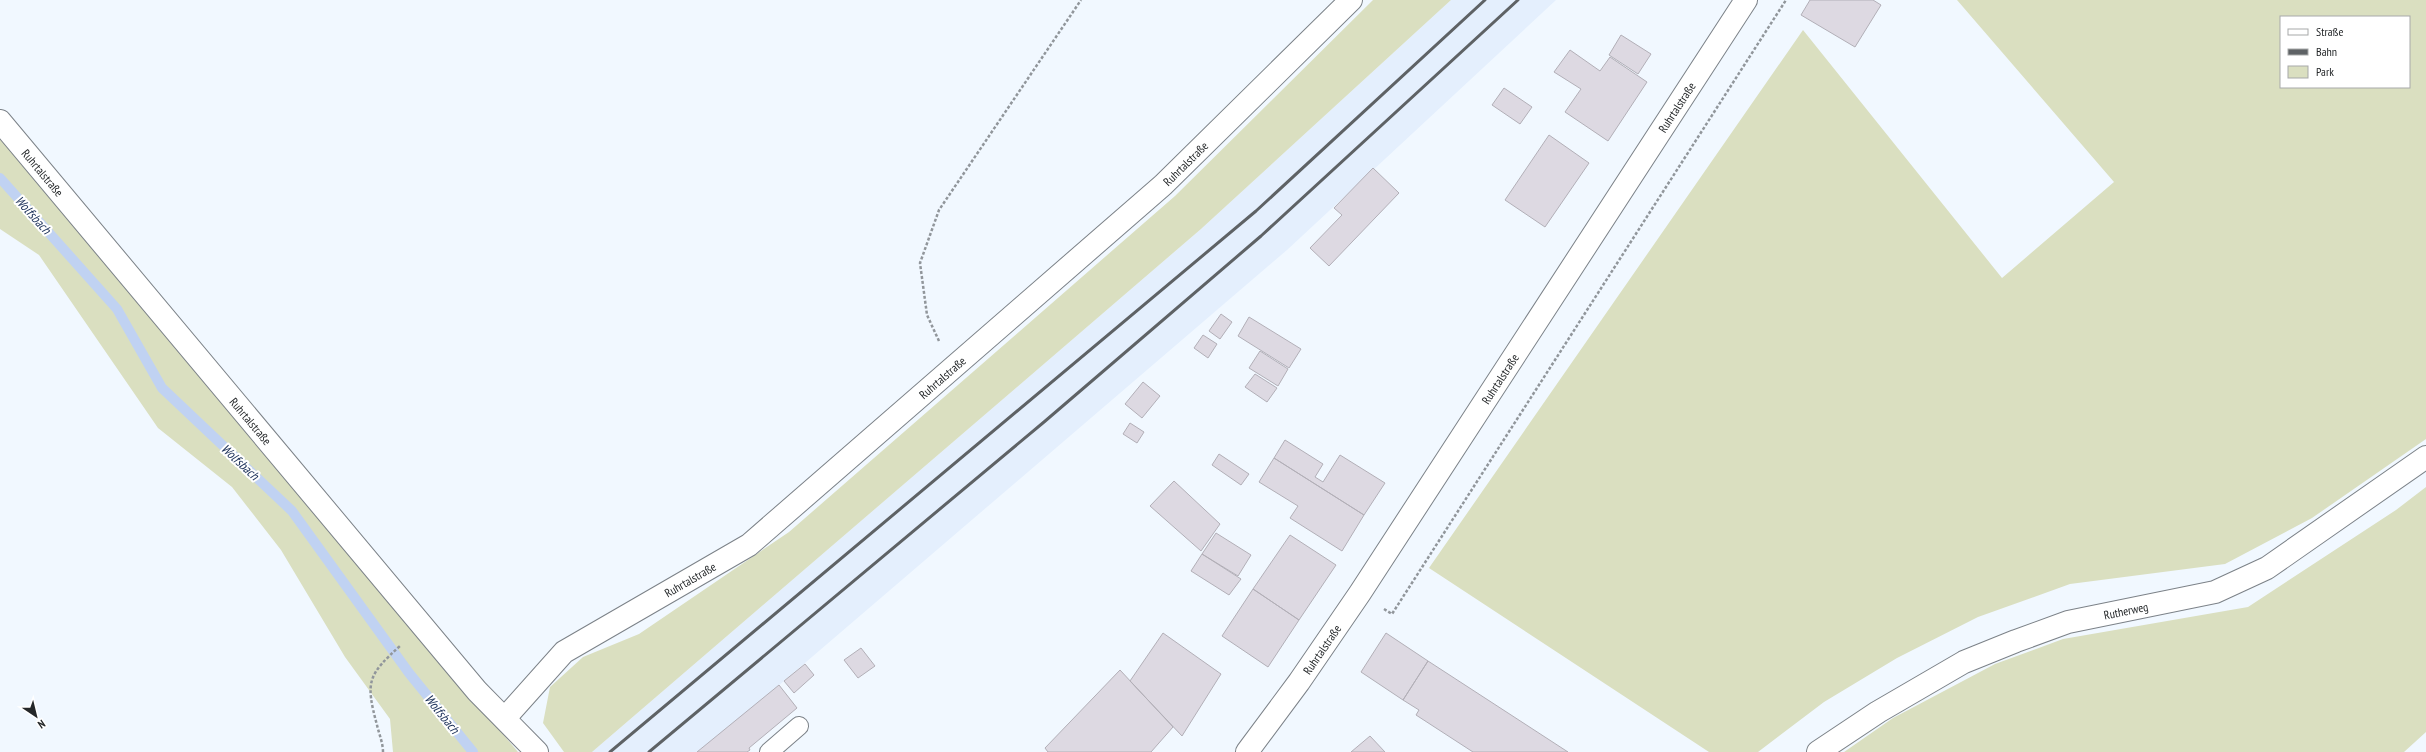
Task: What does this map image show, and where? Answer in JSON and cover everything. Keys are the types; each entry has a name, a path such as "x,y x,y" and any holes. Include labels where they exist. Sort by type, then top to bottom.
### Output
{"street":[{"name":"Ruhrtalstraße","path":"505,718 564,652 749,545 1163,185 1351,0"},
{"name":"Ruhrtalstraße","path":"1247,752 1299,682 1360,593 1746,0"},
{"name":"Ruhrtalstraße","path":"0,121 477,691 537,752"},
{"name":"Rutherweg","path":"1818,752 1878,712 1964,662 2068,622 2215,592 2267,568 2426,457"}],"lane":[{"path":"769,752 799,726"}],"path":[{"path":"952,369 927,315 920,263 938,210 1081,0"},
{"path":"1360,593 1392,614 1786,0"},
{"path":"383,752 372,709 370,682 377,666 404,642"}],"shaded area":[{"path":"1451,0 1556,0 1287,250 701,752 592,752 1201,229"}],"green space":[{"path":"1373,0 1451,0 1201,229 592,752 564,752 543,723 550,687 583,657 639,634 789,532 1175,196"},
{"path":"1957,0 2426,0 2426,439 2312,518 2225,564 2070,584 1978,617 1897,658 1824,702 1758,752 1709,752 1429,568 1803,30 2002,278 2114,182"},
{"path":"0,135 518,752 393,752 390,719 345,657 281,550 232,487 158,428 39,255 0,229"},
{"path":"2426,487 2426,732 2404,752 1844,752 1893,718 1995,664 2063,639 2248,607 2396,510"}],"building":[{"path":"1810,0 1873,0 1881,5 1855,47 1801,15"},
{"path":"1621,35 1651,54 1638,74 1609,55"},
{"path":"1570,50 1600,71 1610,57 1647,82 1608,141 1565,112 1581,89 1554,72"},
{"path":"1504,88 1532,107 1520,124 1492,105"},
{"path":"1549,135 1589,163 1545,227 1505,200"},
{"path":"1373,168 1399,193 1329,266 1310,248 1342,215 1334,208"},
{"path":"1221,314 1232,322 1220,339 1209,331"},
{"path":"1249,317 1301,349 1289,368 1238,336"},
{"path":"1203,335 1217,344 1208,358 1194,348"},
{"path":"1260,351 1288,369 1278,386 1249,368"},
{"path":"1255,374 1277,388 1267,402 1245,387"},
{"path":"1143,382 1160,396 1142,418 1125,404"},
{"path":"1130,423 1144,432 1137,443 1123,434"},
{"path":"1285,440 1323,464 1315,477 1323,482 1340,455 1385,483 1364,515 1274,458"},
{"path":"1219,454 1249,474 1241,485 1212,465"},
{"path":"1274,458 1364,515 1342,551 1290,518 1298,506 1259,482"},
{"path":"1174,481 1220,524 1201,551 1150,506"},
{"path":"1216,533 1251,555 1238,576 1202,554"},
{"path":"1290,535 1336,565 1299,620 1253,589"},
{"path":"1202,554 1241,579 1229,595 1191,571"},
{"path":"1253,589 1299,620 1268,667 1222,636"},
{"path":"1163,633 1221,674 1182,736 1130,681"},
{"path":"1386,633 1428,661 1403,700 1361,672"},
{"path":"861,648 875,666 858,678 844,660"},
{"path":"1428,661 1568,752 1473,752 1416,715 1419,710 1403,700"},
{"path":"805,664 814,675 794,693 784,681"},
{"path":"1120,670 1173,727 1151,752 1048,752 1045,748"},
{"path":"779,685 797,708 749,748 750,750 747,752 697,752"},
{"path":"1370,736 1385,752 1351,752"}],"waterway":[{"name":"Wolfsbach","path":"0,178 117,309 162,388 292,511 409,673 473,752"}],"railway":[{"path":"610,752 1256,211 1485,0"},
{"path":"649,752 1044,422 1261,236 1518,0"}]}
